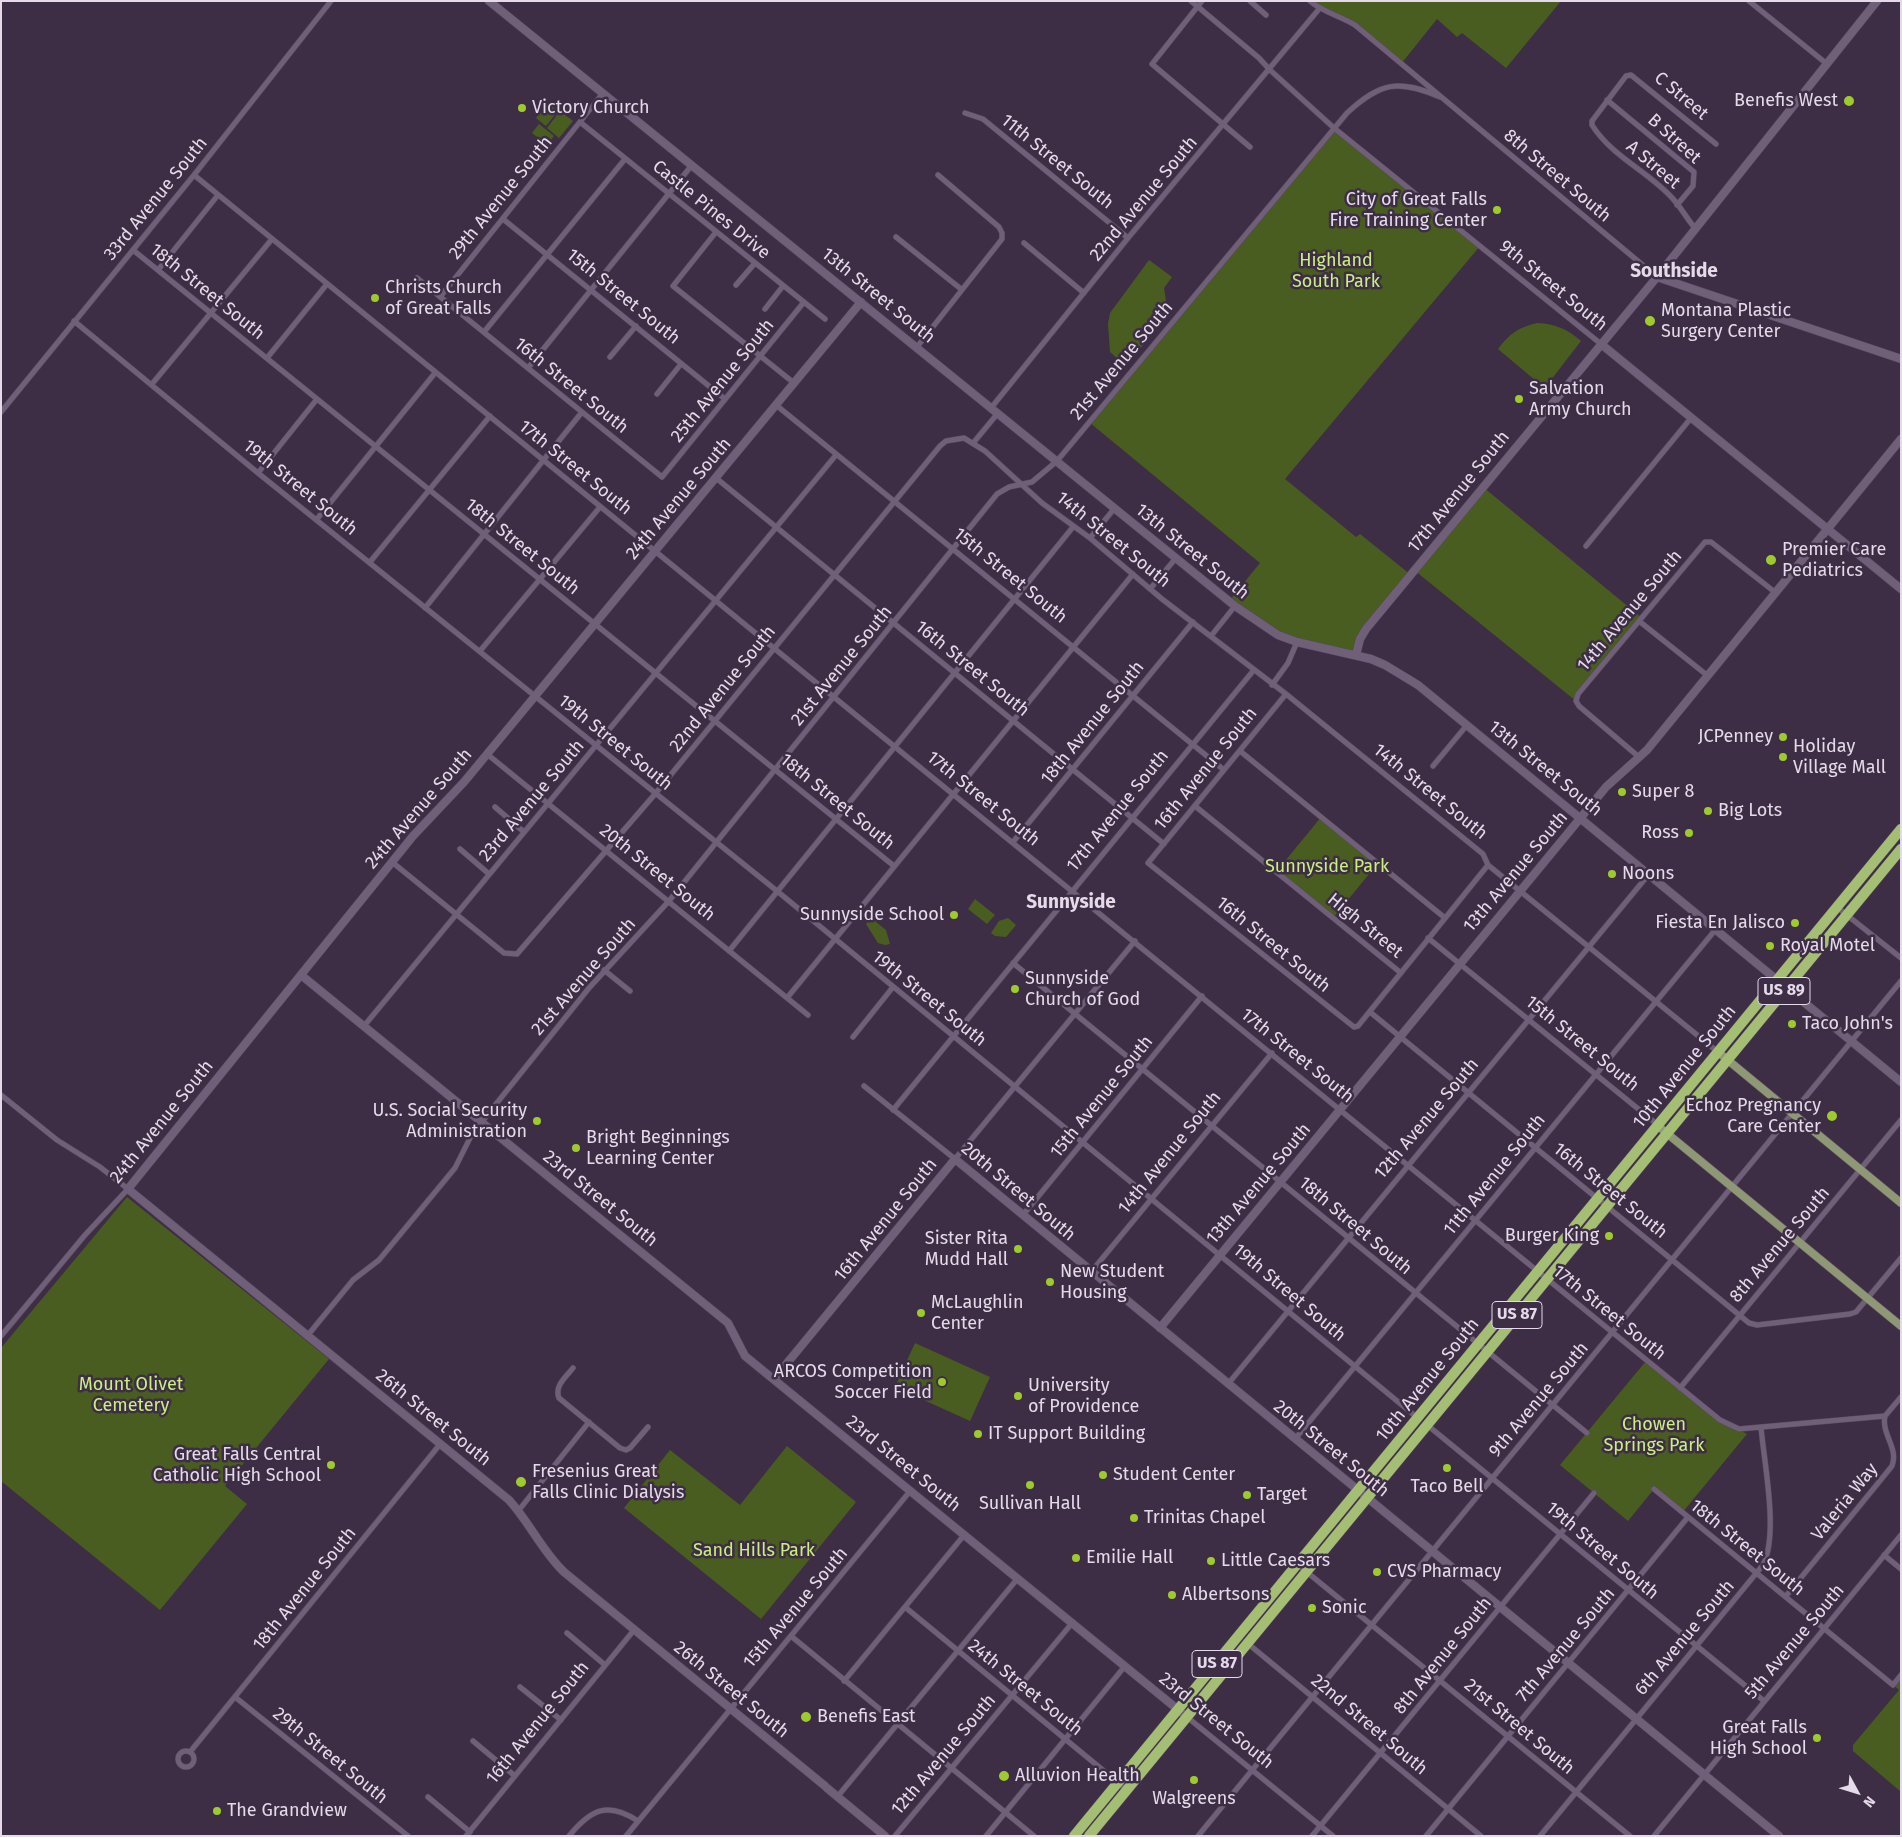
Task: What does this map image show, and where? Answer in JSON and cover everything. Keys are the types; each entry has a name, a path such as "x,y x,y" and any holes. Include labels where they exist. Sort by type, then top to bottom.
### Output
{"highway":[{"name":"10th Avenue South","path":"1074,1836 1123,1787 1187,1717 1297,1564 1598,1199 1727,1060 1787,987 1900,832"},
{"name":"10th Avenue South","path":"1088,1836 1179,1710 1305,1571 1607,1206 1718,1052 1778,980 1901,849"}],"main road":[{"name":"14th Street South","path":"1718,1052 1901,1203"},
{"name":"15th Street South","path":"1663,1129 1901,1326"}],"street":[{"name":"33rd Avenue South","path":"1,412 194,175 331,1"},
{"name":"13th Street South","path":"489,1 917,346 1235,606 1257,622 1297,642 1356,655 1383,664 1401,674 1581,818 1901,1082"},
{"name":"9th Street South","path":"1191,1 1259,58 1334,128 1901,590"},
{"path":"1202,1 1152,64 1250,146"},
{"path":"1250,1 1266,15"},
{"path":"1310,1 1319,9"},
{"path":"1749,1 1827,64"},
{"name":"17th Avenue South","path":"1356,655 1360,639 1366,629 1657,277 1877,1"},
{"name":"22nd Avenue South","path":"974,442 995,411 1084,293 1319,9"},
{"name":"8th Street South","path":"1319,9 1342,17 1355,26 1657,277"},
{"name":"C Street","path":"1607,100 1626,76 1636,76 1716,144"},
{"name":"21st Avenue South","path":"308,1335 353,1280 378,1260 455,1168 465,1146 482,1122 604,970 670,901 997,494 1009,487 1023,484 1039,477 1057,461 1334,128 1363,99 1393,85 1418,88 1440,96"},
{"name":"29th Avenue South","path":"440,297 603,93"},
{"name":"A Street","path":"1607,100 1594,116 1592,125 1614,151 1674,200 1696,228"},
{"name":"B Street","path":"1607,100 1694,172 1693,186 1678,206"},
{"name":"11th Street South","path":"964,113 983,119 1128,238"},
{"name":"Castle Pines Drive","path":"580,122 825,319"},
{"path":"484,332 625,158"},
{"path":"528,368 692,165"},
{"name":"17th Street South","path":"194,175 435,373 1073,890 1720,1420 1739,1428 1885,1416"},
{"path":"917,346 1002,239 999,227 938,175"},
{"path":"158,270 218,195"},
{"name":"15th Street South","path":"503,219 725,399"},
{"path":"716,232 673,286 794,383"},
{"path":"896,237 961,290"},
{"path":"152,384 272,239"},
{"path":"1024,243 1084,293"},
{"name":"18th Street South","path":"133,250 894,866"},
{"path":"736,286 755,263"},
{"path":"1657,277 1901,359"},
{"name":"16th Street South","path":"417,278 662,477"},
{"path":"267,358 327,284"},
{"path":"764,309 783,286"},
{"name":"25th Avenue South","path":"662,477 804,302"},
{"name":"24th Avenue South","path":"1,1336 85,1235 128,1188 392,862 535,697 861,302"},
{"name":"19th Street South","path":"74,321 258,473 777,891 1764,1701"},
{"path":"610,357 636,326"},
{"path":"656,394 681,364"},
{"path":"317,519 374,446 435,373"},
{"path":"258,473 317,399"},
{"name":"15th Street South","path":"776,405 1224,770"},
{"path":"425,608 582,412"},
{"path":"370,562 490,416"},
{"path":"1586,546 1691,418"},
{"name":"22nd Avenue South","path":"456,915 504,953 512,955 522,950 655,794 940,446 954,438"},
{"name":"14th Street South","path":"954,438 964,438 974,442 1042,503 1090,538 1150,589 1253,671 1286,694 1483,854 1488,865 1718,1052"},
{"name":"13th Avenue South","path":"1160,1328 1606,788 1639,757 1708,676 1901,439"},
{"name":"23rd Avenue South","path":"364,1026 715,599 836,455"},
{"name":"16th Street South","path":"716,478 955,671 1164,844"},
{"path":"480,650 541,580 600,506"},
{"path":"1090,538 1114,509"},
{"path":"729,951 1073,526"},
{"name":"14th Avenue South","path":"1639,757 1579,706 1576,701 1578,694 1708,541 1776,593"},
{"path":"1150,589 1176,558"},
{"path":"787,998 1133,574"},
{"path":"1211,636 1235,606"},
{"name":"18th Avenue South","path":"1013,842 1193,622"},
{"path":"1639,622 1708,676"},
{"path":"1272,685 1288,663 1297,642"},
{"name":"17th Avenue South","path":"893,1110 1253,671"},
{"name":"16th Avenue South","path":"1148,863 1286,694"},
{"path":"1433,766 1467,725"},
{"path":"1240,750 1445,918"},
{"name":"20th Street South","path":"487,754 808,1014"},
{"name":"High Street","path":"1195,806 1401,973"},
{"path":"495,807 524,832"},
{"path":"460,849 489,874"},
{"path":"392,862 456,915"},
{"name":"16th Street South","path":"1148,863 1350,1025 1358,1026 1370,1012 1740,1316"},
{"path":"1370,1012 1488,865"},
{"name":"12th Avenue South","path":"1228,1384 1649,874"},
{"path":"1842,911 1901,958"},
{"name":"11th Avenue South","path":"1295,1439 1716,929"},
{"name":"15th Street South","path":"1428,938 1663,1129"},
{"name":"16th Avenue South","path":"774,1379 1135,941"},
{"name":"18th Street South","path":"1013,964 1587,1433"},
{"path":"604,970 630,991"},
{"name":"23rd Street South","path":"301,975 728,1323 746,1356 1333,1836"},
{"name":"9th Avenue South","path":"1198,1836 1901,982"},
{"path":"853,1036 893,987"},
{"name":"15th Avenue South","path":"1023,1215 1202,996"},
{"name":"14th Avenue South","path":"1090,1272 1272,1053"},
{"name":"20th Street South","path":"864,1086 1367,1497 1773,1834"},
{"name":"26th Street South","path":"1,1095 57,1140 100,1166 128,1188 441,1443 519,1510 556,1565 885,1836"},
{"name":"8th Avenue South","path":"1680,1388 1901,1120"},
{"path":"1740,1316 1749,1323 1757,1325 1856,1312 1901,1258"},
{"path":"573,1368 558,1386 557,1393 559,1398 589,1422 626,1450 630,1448 648,1427"},
{"path":"1885,1416 1901,1397"},
{"name":"Valeria Way","path":"1786,1596 1892,1466 1894,1452 1883,1423 1885,1416"},
{"path":"519,1510 589,1422"},
{"name":"6th Avenue South","path":"1540,1836 1757,1573 1767,1556 1771,1534 1760,1427"},
{"name":"18th Avenue South","path":"190,1752 441,1443"},
{"name":"18th Street South","path":"1654,1489 1893,1685 1901,1675"},
{"name":"15th Avenue South","path":"626,1836 911,1490"},
{"name":"8th Avenue South","path":"1312,1836 1594,1493"},
{"name":"7th Avenue South","path":"1426,1836 1688,1517"},
{"path":"844,1680 965,1534"},
{"name":"5th Avenue South","path":"1654,1836 1703,1774 1901,1536"},
{"path":"1884,1556 1901,1569"},
{"name":"21st Street South","path":"1297,1564 1630,1836"},
{"path":"838,1796 1018,1578"},
{"name":"24th Street South","path":"905,1607 1123,1787"},
{"name":"12th Avenue South","path":"895,1836 1073,1622"},
{"name":"16th Avenue South","path":"468,1834 634,1630"},
{"path":"567,1633 605,1665"},
{"path":"791,1636 1034,1836"},
{"name":"22nd Street South","path":"1243,1640 1481,1836"},
{"path":"986,1836 1125,1666"},
{"path":"520,1687 561,1720"},
{"name":"29th Street South","path":"235,1697 408,1836"},
{"path":"473,1742 515,1776"},
{"path":"428,1797 468,1834"},
{"path":"569,1836 587,1817 597,1811 617,1810 638,1821"}],"green space":[{"path":"1310,1 1561,1 1506,68 1462,33 1457,37 1437,19 1401,64 1355,25"},
{"path":"549,103 558,111 546,126 536,118"},
{"path":"560,111 573,121 559,138 547,128"},
{"path":"539,124 554,136 547,145 532,133"},
{"name":"Highland South Park","path":"1334,128 1480,246 1285,479 1356,537 1360,534 1411,575 1366,629 1356,655 1278,635 1229,601 1260,563 1089,422"},
{"path":"1149,260 1172,277 1164,288 1168,314 1126,366 1110,352 1108,324 1110,313"},
{"path":"1537,323 1561,328 1581,341 1547,385 1542,386 1498,349 1515,332"},
{"path":"1483,487 1642,618 1578,694 1576,701 1414,570"},
{"name":"Sunnyside Park","path":"1322,816 1379,862 1333,918 1276,872"},
{"path":"975,899 995,915 987,924 968,909"},
{"path":"879,908 884,912 876,922 886,930 890,944 878,943 866,924"},
{"path":"1008,918 1016,925 1006,937 995,936 991,933 999,921"},
{"name":"Mount Olivet Cemetery","path":"127,1197 329,1359 225,1486 247,1504 160,1610 1,1481 1,1348"},
{"name":"ARCOS Competition Soccer Field","path":"915,1343 990,1377 970,1421 895,1387"},
{"name":"Chowen Springs Park","path":"1646,1361 1720,1420 1747,1434 1682,1513 1654,1489 1628,1521 1560,1465"},
{"name":"Sand Hills Park","path":"787,1446 856,1502 761,1619 624,1508 670,1450 740,1505"},
{"path":"1901,1675 1901,1792 1853,1751 1853,1745 1899,1690 1893,1685"}],"place":[{"name":"Benefis West","path":"1849,101"},
{"name":"Victory Church","path":"522,108"},
{"name":"City of Great Falls Fire Training Center","path":"1497,210"},
{"name":"Christs Church of Great Falls","path":"375,298"},
{"name":"Montana Plastic Surgery Center","path":"1650,321"},
{"name":"Salvation Army Church","path":"1519,399"},
{"name":"Premier Care Pediatrics","path":"1771,560"},
{"name":"JCPenney","path":"1783,737"},
{"name":"Holiday Village Mall","path":"1783,757"},
{"name":"Super 8","path":"1622,792"},
{"name":"Big Lots","path":"1708,811"},
{"name":"Ross","path":"1689,833"},
{"name":"Noons","path":"1612,874"},
{"name":"Sunnyside School","path":"954,915"},
{"name":"Fiesta En Jalisco","path":"1795,923"},
{"name":"Royal Motel","path":"1770,946"},
{"name":"Sunnyside Church of God","path":"1015,989"},
{"name":"Taco John's","path":"1792,1024"},
{"name":"Echoz Pregnancy Care Center","path":"1832,1116"},
{"name":"U.S. Social Security Administration","path":"537,1121"},
{"name":"Bright Beginnings Learning Center","path":"576,1148"},
{"name":"Burger King","path":"1609,1236"},
{"name":"Sister Rita Mudd Hall","path":"1018,1249"},
{"name":"New Student Housing","path":"1050,1282"},
{"name":"McLaughlin Center","path":"921,1313"},
{"name":"ARCOS Competition Soccer Field","path":"942,1382"},
{"name":"University of Providence","path":"1018,1396"},
{"name":"IT Support Building","path":"978,1434"},
{"name":"Great Falls Central Catholic High School","path":"331,1465"},
{"name":"Taco Bell","path":"1447,1468"},
{"name":"Student Center","path":"1103,1475"},
{"name":"Fresenius Great Falls Clinic Dialysis","path":"521,1482"},
{"name":"Sullivan Hall","path":"1030,1485"},
{"name":"Target","path":"1247,1495"},
{"name":"Trinitas Chapel","path":"1134,1518"},
{"name":"Emilie Hall","path":"1076,1558"},
{"name":"Little Caesars","path":"1211,1561"},
{"name":"CVS Pharmacy","path":"1377,1572"},
{"name":"Albertsons","path":"1172,1595"},
{"name":"Sonic","path":"1312,1608"},
{"name":"Benefis East","path":"806,1717"},
{"name":"Great Falls High School","path":"1817,1738"},
{"name":"Alluvion Health","path":"1004,1776"},
{"name":"Walgreens","path":"1194,1780"},
{"name":"The Grandview","path":"217,1811"}],"district":[{"name":"Southside","path":"1674,272"},
{"name":"Sunnyside","path":"1071,903"}]}
